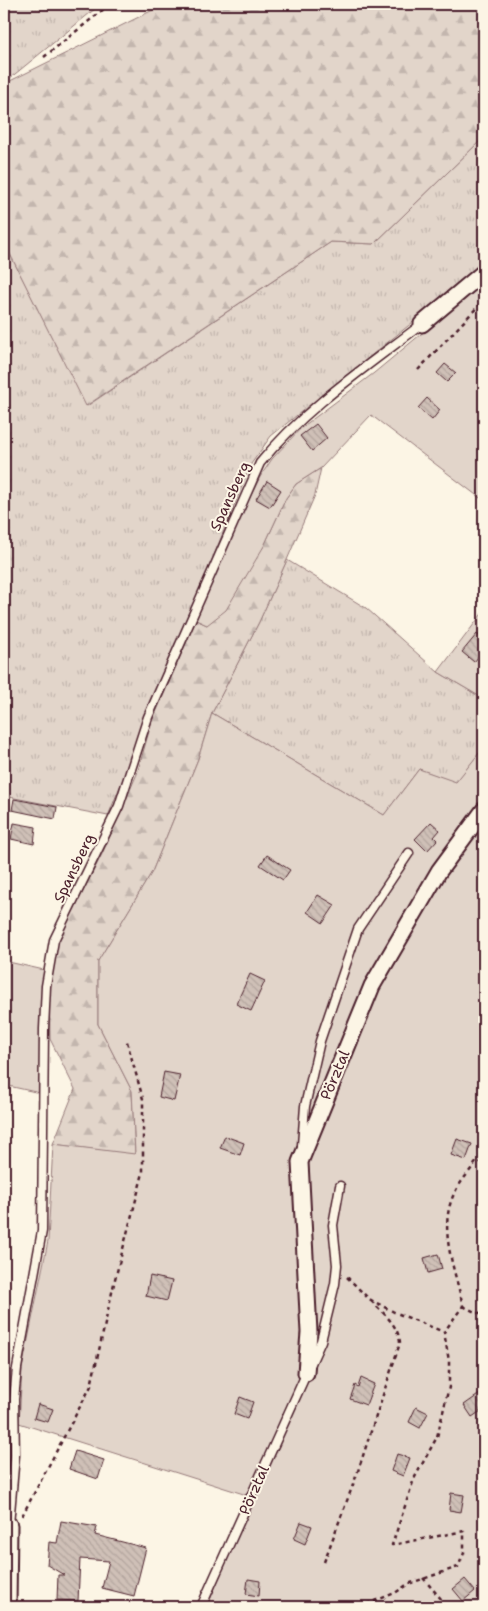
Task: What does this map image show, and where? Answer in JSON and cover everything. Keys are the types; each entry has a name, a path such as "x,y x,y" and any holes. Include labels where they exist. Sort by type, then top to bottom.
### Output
{"street":[{"path":"422,324 484,272"},
{"name":"Pörztal","path":"306,1374 309,1313 300,1162 372,986 439,871 484,810"},
{"path":"8,1607 9,1525"}],"lane":[{"name":"Spansberg","path":"9,1525 15,1456 14,1399 17,1368 42,1232 44,1029 46,986 54,940 119,806 148,718 260,463 280,438 332,394 422,324"},
{"path":"300,1162 305,1106 320,1042 358,929 409,854"},
{"name":"Pörztal","path":"201,1607 321,1342 337,1266 333,1225 340,1186"}],"path":[{"path":"44,57 110,4"},
{"path":"418,370 484,300"},
{"path":"9,1525 20,1519 91,1386 115,1279 143,1174 143,1099 126,1038"},
{"path":"359,1607 396,1594 408,1584 458,1567 464,1553 464,1531 392,1545 414,1479 436,1437 449,1387 449,1361 444,1332 463,1306 445,1226 448,1210 456,1190 477,1161 484,1163"},
{"path":"324,1562 357,1474 400,1343 391,1322 337,1266"},
{"path":"370,1299 394,1312 444,1332"},
{"path":"463,1306 477,1313 484,1313"},
{"path":"423,1578 448,1607"}],"green space":[{"path":"4,4 101,4 4,83"},
{"path":"165,4 484,4 484,137 374,244 331,242 86,406 4,242 4,84"},
{"path":"484,137 484,265 271,436 251,464 108,816 4,796 4,242 87,406 331,242 374,244"},
{"path":"484,282 484,501 371,415 321,468 296,484 286,498 264,546 226,610 207,625 196,620 219,561 260,477 272,459 301,428 374,373"},
{"path":"321,468 315,495 287,560 259,622 212,713 198,759 152,872 98,961 98,1024 132,1091 135,1155 53,1144 75,1089 50,1039 49,985 57,943 102,854 137,774 151,724 196,620 207,625 264,546 286,498 296,484"},
{"path":"287,560 366,608 438,672 484,699 484,747 456,783 419,769 384,815 212,713 259,622"},
{"path":"484,611 484,699 438,672"},
{"path":"212,713 384,815 419,769 456,782 484,747 484,1607 207,1607 253,1497 19,1423 22,1369 48,1241 53,1144 135,1154 132,1091 98,1024 98,961 152,872 198,759"},
{"path":"4,961 44,970 40,1093 4,1085"}],"building":[{"path":"445,364 456,373 447,382 437,373"},
{"path":"427,398 440,410 432,420 418,408"},
{"path":"316,424 327,438 312,451 300,436"},
{"path":"267,481 281,490 270,507 256,499"},
{"path":"477,634 484,639 484,650 474,662 462,652"},
{"path":"14,799 57,807 55,819 12,810"},
{"path":"431,822 440,830 434,837 437,840 427,851 415,839"},
{"path":"14,823 36,827 34,844 11,839"},
{"path":"267,855 290,870 283,880 260,865"},
{"path":"318,895 335,905 323,923 307,912"},
{"path":"250,974 265,981 251,1011 236,1004"},
{"path":"164,1072 180,1075 174,1101 159,1097"},
{"path":"225,1136 244,1143 240,1155 220,1148"},
{"path":"457,1139 472,1144 466,1160 451,1155"},
{"path":"438,1254 442,1269 428,1273 424,1258"},
{"path":"150,1276 172,1281 167,1301 146,1296"},
{"path":"361,1378 374,1384 366,1405 350,1399 355,1385 358,1387"},
{"path":"484,1391 481,1411 472,1417 464,1405"},
{"path":"240,1397 253,1402 247,1419 234,1414"},
{"path":"38,1404 53,1409 48,1422 34,1418"},
{"path":"416,1407 428,1413 420,1428 409,1422"},
{"path":"75,1451 104,1460 98,1479 69,1469"},
{"path":"397,1454 410,1458 403,1476 391,1471"},
{"path":"451,1493 464,1495 461,1512 449,1510"},
{"path":"61,1521 97,1527 95,1535 146,1548 134,1596 102,1588 109,1561 80,1559 78,1601 57,1600 58,1575 64,1575 47,1565 49,1542 57,1543"},
{"path":"301,1522 312,1526 305,1544 294,1539"},
{"path":"248,1579 260,1581 259,1596 246,1594"},
{"path":"465,1579 475,1591 463,1601 453,1589"}]}
